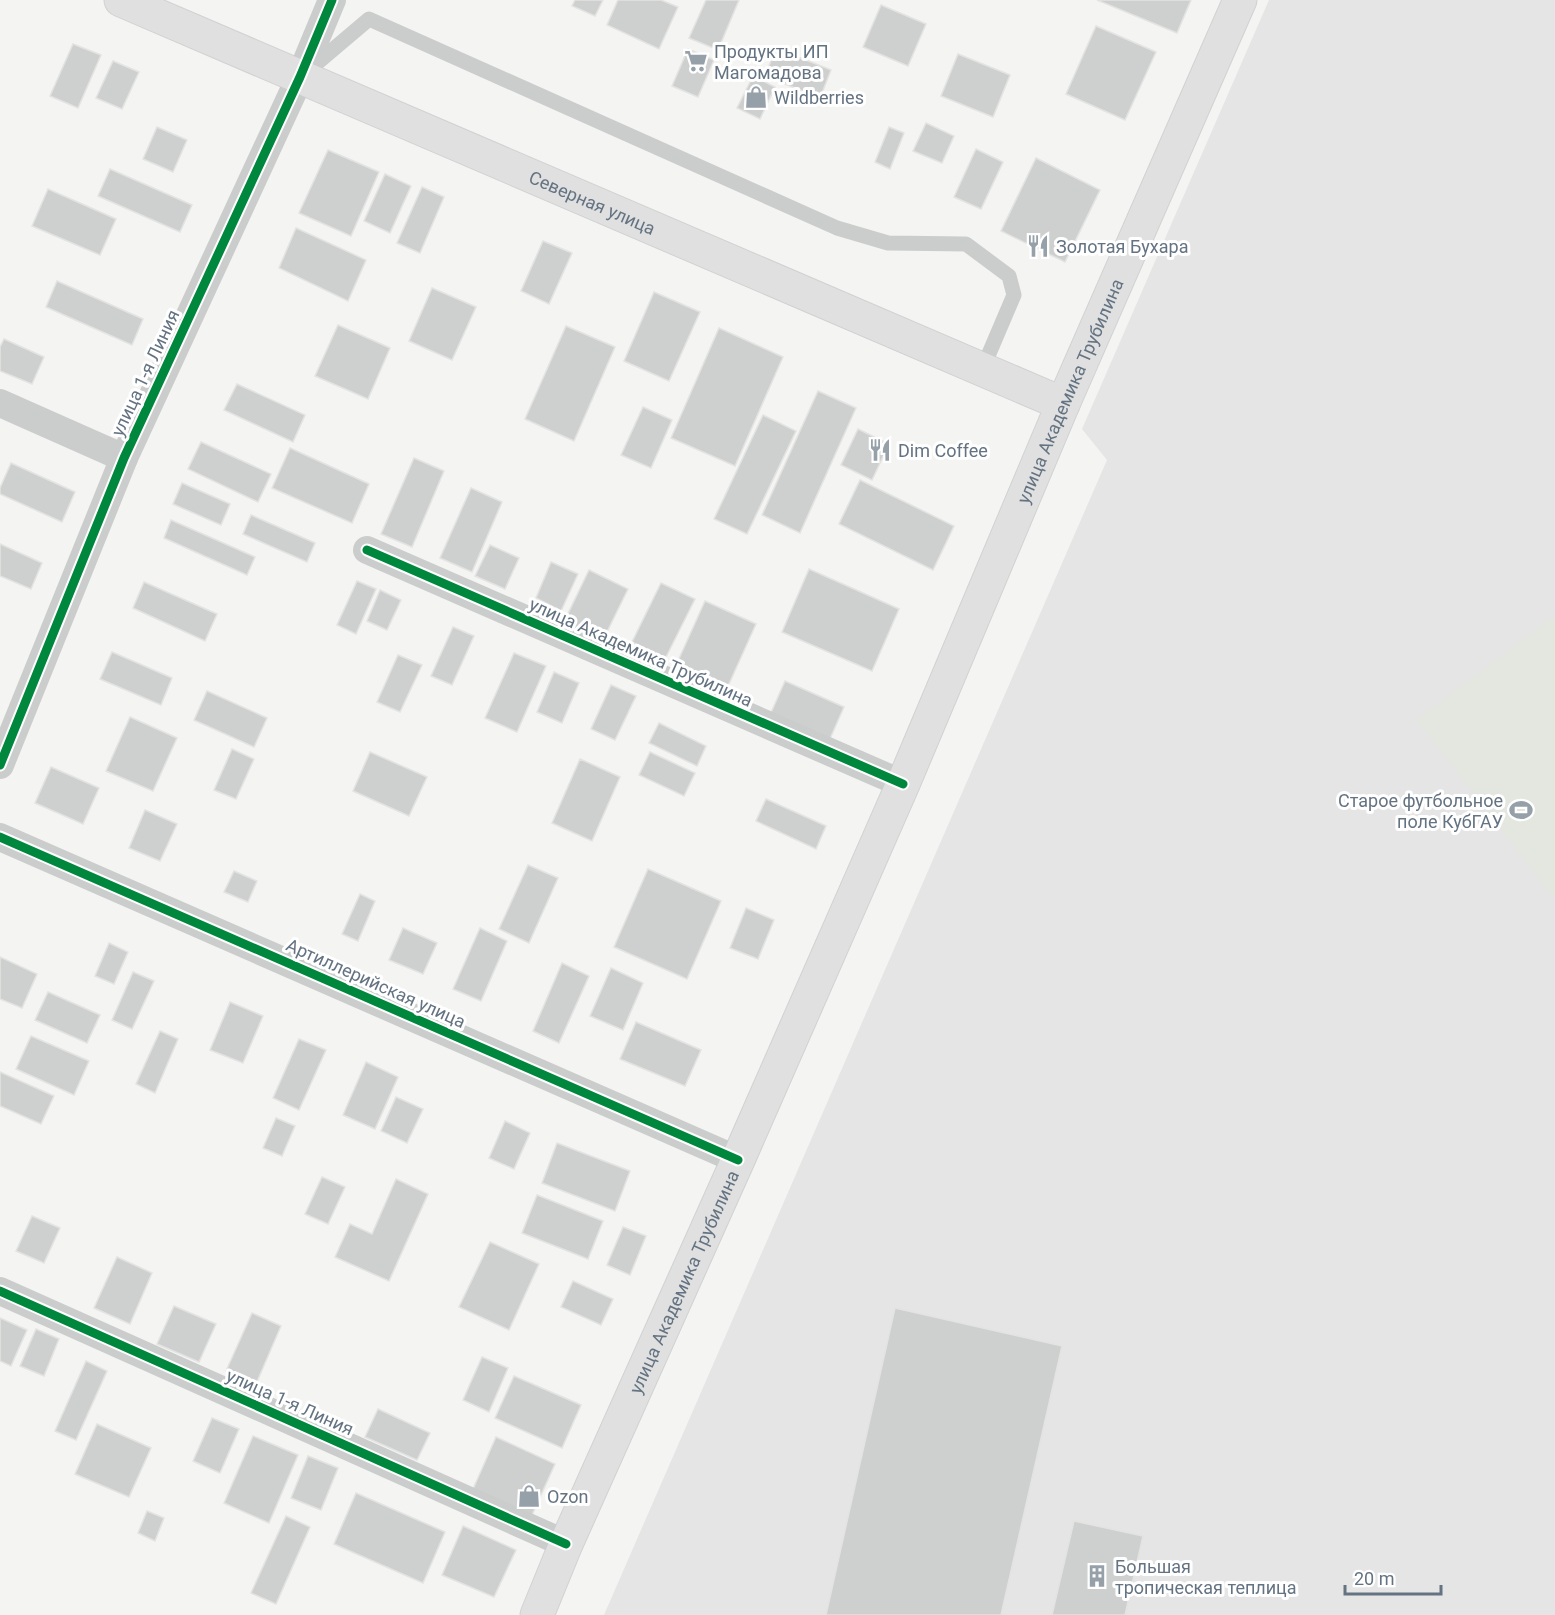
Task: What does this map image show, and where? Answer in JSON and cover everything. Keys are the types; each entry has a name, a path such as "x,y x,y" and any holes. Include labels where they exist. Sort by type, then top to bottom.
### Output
{"main road":[{"name":"Северная улица","path":"121,0 1063,404"},
{"name":"улица Академика Трубилина","path":"537,1615 566,1544 903,784 1063,404 1240,0"}],"street":[{"name":"улица 1-я Линия","path":"0,765 124,458 300,77 332,0"},
{"path":"0,403 124,458"},
{"name":"улица Академика Трубилина","path":"367,550 903,784"},
{"name":"Артиллерийская улица","path":"0,837 738,1160"},
{"name":"улица 1-я Линия","path":"0,1291 566,1544"}],"lane":[{"path":"300,77 369,19 837,228 888,243 966,244 1009,276 1014,295 982,370"}],"shaded area":[{"path":"1269,0 1555,0 1555,1615 604,1615 1107,460 1082,429"},
{"name":"Старое футбольное поле КубГАУ","path":"1555,615 1555,900 1417,720"}],"building":[{"path":"575,0 603,0 595,16 572,6"},
{"path":"618,0 661,0 678,7 659,49 607,25"},
{"path":"706,0 739,0 718,50 689,38"},
{"path":"1097,0 1191,0 1177,33"},
{"path":"881,5 926,24 908,66 863,47"},
{"path":"1096,26 1156,52 1125,120 1066,94"},
{"path":"73,44 101,55 78,108 50,96"},
{"path":"776,48 831,70 820,98 765,76"},
{"path":"688,49 714,60 698,97 672,86"},
{"path":"958,54 1010,75 993,117 941,96"},
{"path":"113,61 139,72 122,109 96,98"},
{"name":"Wildberries","path":"753,76 775,87 760,119 737,108"},
{"path":"926,123 954,136 942,163 913,151"},
{"path":"157,127 187,140 173,172 143,159"},
{"path":"889,127 904,133 890,169 875,162"},
{"path":"976,149 1003,162 981,209 954,197"},
{"path":"328,150 379,172 351,236 299,213"},
{"path":"1036,158 1100,190 1065,262 1001,231"},
{"path":"110,169 192,205 180,232 98,196"},
{"path":"385,174 411,186 390,233 364,221"},
{"path":"422,187 444,197 420,253 397,243"},
{"path":"48,189 116,219 100,255 32,226"},
{"path":"296,228 366,260 348,301 279,268"},
{"path":"543,241 572,253 549,304 521,291"},
{"path":"57,281 143,319 132,345 46,307"},
{"path":"432,288 476,307 452,360 409,341"},
{"path":"654,292 700,312 669,381 624,361"},
{"path":"338,325 390,348 368,399 315,376"},
{"path":"566,326 615,347 574,441 525,419"},
{"path":"719,328 783,357 735,466 671,438"},
{"path":"4,339 44,357 32,384 0,371 0,347"},
{"path":"237,384 305,415 293,442 224,410"},
{"path":"818,391 856,408 800,533 762,515"},
{"path":"643,407 672,420 651,468 621,455"},
{"path":"763,415 796,431 747,534 714,519"},
{"path":"858,429 889,444 872,480 841,465"},
{"path":"201,442 271,474 258,502 188,469"},
{"path":"290,448 369,484 352,523 272,488"},
{"path":"414,458 444,471 412,547 381,534"},
{"path":"11,463 75,492 62,522 0,494 0,488"},
{"path":"860,480 954,526 933,570 839,524"},
{"path":"182,483 230,504 221,525 173,504"},
{"path":"471,488 502,502 472,572 440,558"},
{"path":"251,515 315,543 307,562 243,534"},
{"path":"171,520 255,557 247,575 164,538"},
{"path":"0,544 42,563 31,589 0,576"},
{"path":"490,545 519,558 505,589 475,576"},
{"path":"551,562 578,574 561,611 536,598"},
{"path":"809,569 899,609 872,671 782,632"},
{"path":"589,570 628,589 603,640 564,622"},
{"path":"357,581 376,589 356,634 337,625"},
{"path":"144,582 217,614 205,641 133,608"},
{"path":"661,583 695,599 665,659 632,642"},
{"path":"380,590 401,600 387,630 367,621"},
{"path":"705,601 756,624 724,695 673,672"},
{"path":"453,627 474,636 452,685 431,676"},
{"path":"112,652 172,678 161,705 100,679"},
{"path":"514,653 546,666 517,732 485,718"},
{"path":"398,655 422,665 400,712 377,702"},
{"path":"554,672 579,683 562,723 537,712"},
{"path":"785,681 844,707 829,741 770,715"},
{"path":"611,685 636,696 615,740 591,729"},
{"path":"207,691 267,718 254,747 194,720"},
{"path":"130,717 177,738 153,791 106,771"},
{"path":"659,723 706,746 697,766 649,743"},
{"path":"232,749 254,759 236,799 214,790"},
{"path":"370,752 427,777 409,816 353,791"},
{"path":"650,752 695,773 684,796 639,775"},
{"path":"580,759 620,777 592,841 552,823"},
{"path":"51,767 99,788 83,824 35,803"},
{"path":"766,799 826,826 816,849 756,821"},
{"path":"145,810 177,824 160,861 129,848"},
{"path":"528,865 558,878 529,943 499,929"},
{"path":"648,869 721,901 687,979 614,947"},
{"path":"234,871 257,881 248,902 224,892"},
{"path":"360,894 375,901 358,941 342,934"},
{"path":"746,908 774,920 758,959 730,948"},
{"path":"403,928 437,943 423,974 389,960"},
{"path":"480,928 507,941 481,1001 453,989"},
{"path":"109,943 128,952 114,984 95,976"},
{"path":"0,957 37,974 22,1008 0,999"},
{"path":"562,963 589,976 559,1043 533,1031"},
{"path":"611,968 643,983 623,1030 590,1016"},
{"path":"133,972 154,981 132,1029 112,1020"},
{"path":"48,992 100,1015 87,1043 35,1020"},
{"path":"230,1002 263,1016 243,1063 210,1050"},
{"path":"636,1022 701,1050 685,1086 620,1059"},
{"path":"160,1031 178,1039 155,1093 136,1084"},
{"path":"31,1036 89,1061 74,1095 16,1069"},
{"path":"299,1039 326,1050 299,1110 273,1098"},
{"path":"366,1062 398,1077 375,1129 343,1115"},
{"path":"0,1072 54,1096 41,1124 0,1106"},
{"path":"396,1097 423,1109 407,1143 381,1131"},
{"path":"276,1118 295,1126 282,1156 263,1148"},
{"path":"505,1121 530,1133 514,1169 489,1158"},
{"path":"557,1143 630,1171 615,1211 542,1183"},
{"path":"322,1177 345,1187 328,1224 305,1214"},
{"path":"396,1179 428,1194 389,1281 335,1257 350,1224 372,1234"},
{"path":"537,1195 603,1221 588,1259 522,1233"},
{"path":"32,1216 60,1228 44,1263 16,1251"},
{"path":"623,1227 646,1236 630,1275 607,1265"},
{"path":"490,1242 539,1264 509,1330 459,1307"},
{"path":"117,1257 152,1273 130,1324 94,1308"},
{"path":"573,1281 613,1299 601,1325 561,1307"},
{"path":"174,1306 216,1324 199,1362 157,1344"},
{"path":"895,1308 1062,1346 1001,1615 826,1615"},
{"path":"252,1313 281,1326 256,1384 226,1371"},
{"path":"0,1318 27,1330 11,1366 0,1361"},
{"path":"36,1329 59,1339 44,1376 20,1366"},
{"path":"482,1357 508,1368 489,1412 463,1400"},
{"path":"86,1361 107,1371 76,1440 55,1431"},
{"path":"514,1376 581,1405 562,1448 495,1418"},
{"path":"378,1409 430,1433 417,1460 365,1437"},
{"path":"212,1418 239,1429 220,1473 193,1461"},
{"path":"97,1424 151,1448 129,1497 75,1474"},
{"path":"253,1436 298,1455 269,1523 224,1503"},
{"path":"496,1437 555,1464 532,1515 473,1489"},
{"path":"308,1456 338,1468 321,1510 291,1498"},
{"path":"356,1493 445,1532 423,1583 334,1544"},
{"path":"147,1511 164,1518 155,1541 138,1533"},
{"path":"286,1516 310,1527 276,1604 251,1593"},
{"name":"Большая тропическая теплица","path":"1074,1521 1143,1536 1125,1615 1052,1615"},
{"path":"463,1526 516,1550 494,1597 442,1575"}],"cycle path":[{"path":"0,765 124,458 300,77 332,0"},
{"path":"367,550 903,784"},
{"path":"0,837 738,1160"},
{"path":"0,1291 566,1544"}],"place":[{"name":"Продукты ИП Магомадова","path":"696,61"},
{"name":"Wildberries","path":"756,97"},
{"name":"Золотая Бухара","path":"1038,246"},
{"name":"Dim Coffee","path":"880,450"},
{"name":"Старое футбольное поле КубГАУ","path":"1521,810"},
{"name":"Ozon","path":"529,1496"},
{"name":"Большая тропическая теплица","path":"1097,1576"}]}
